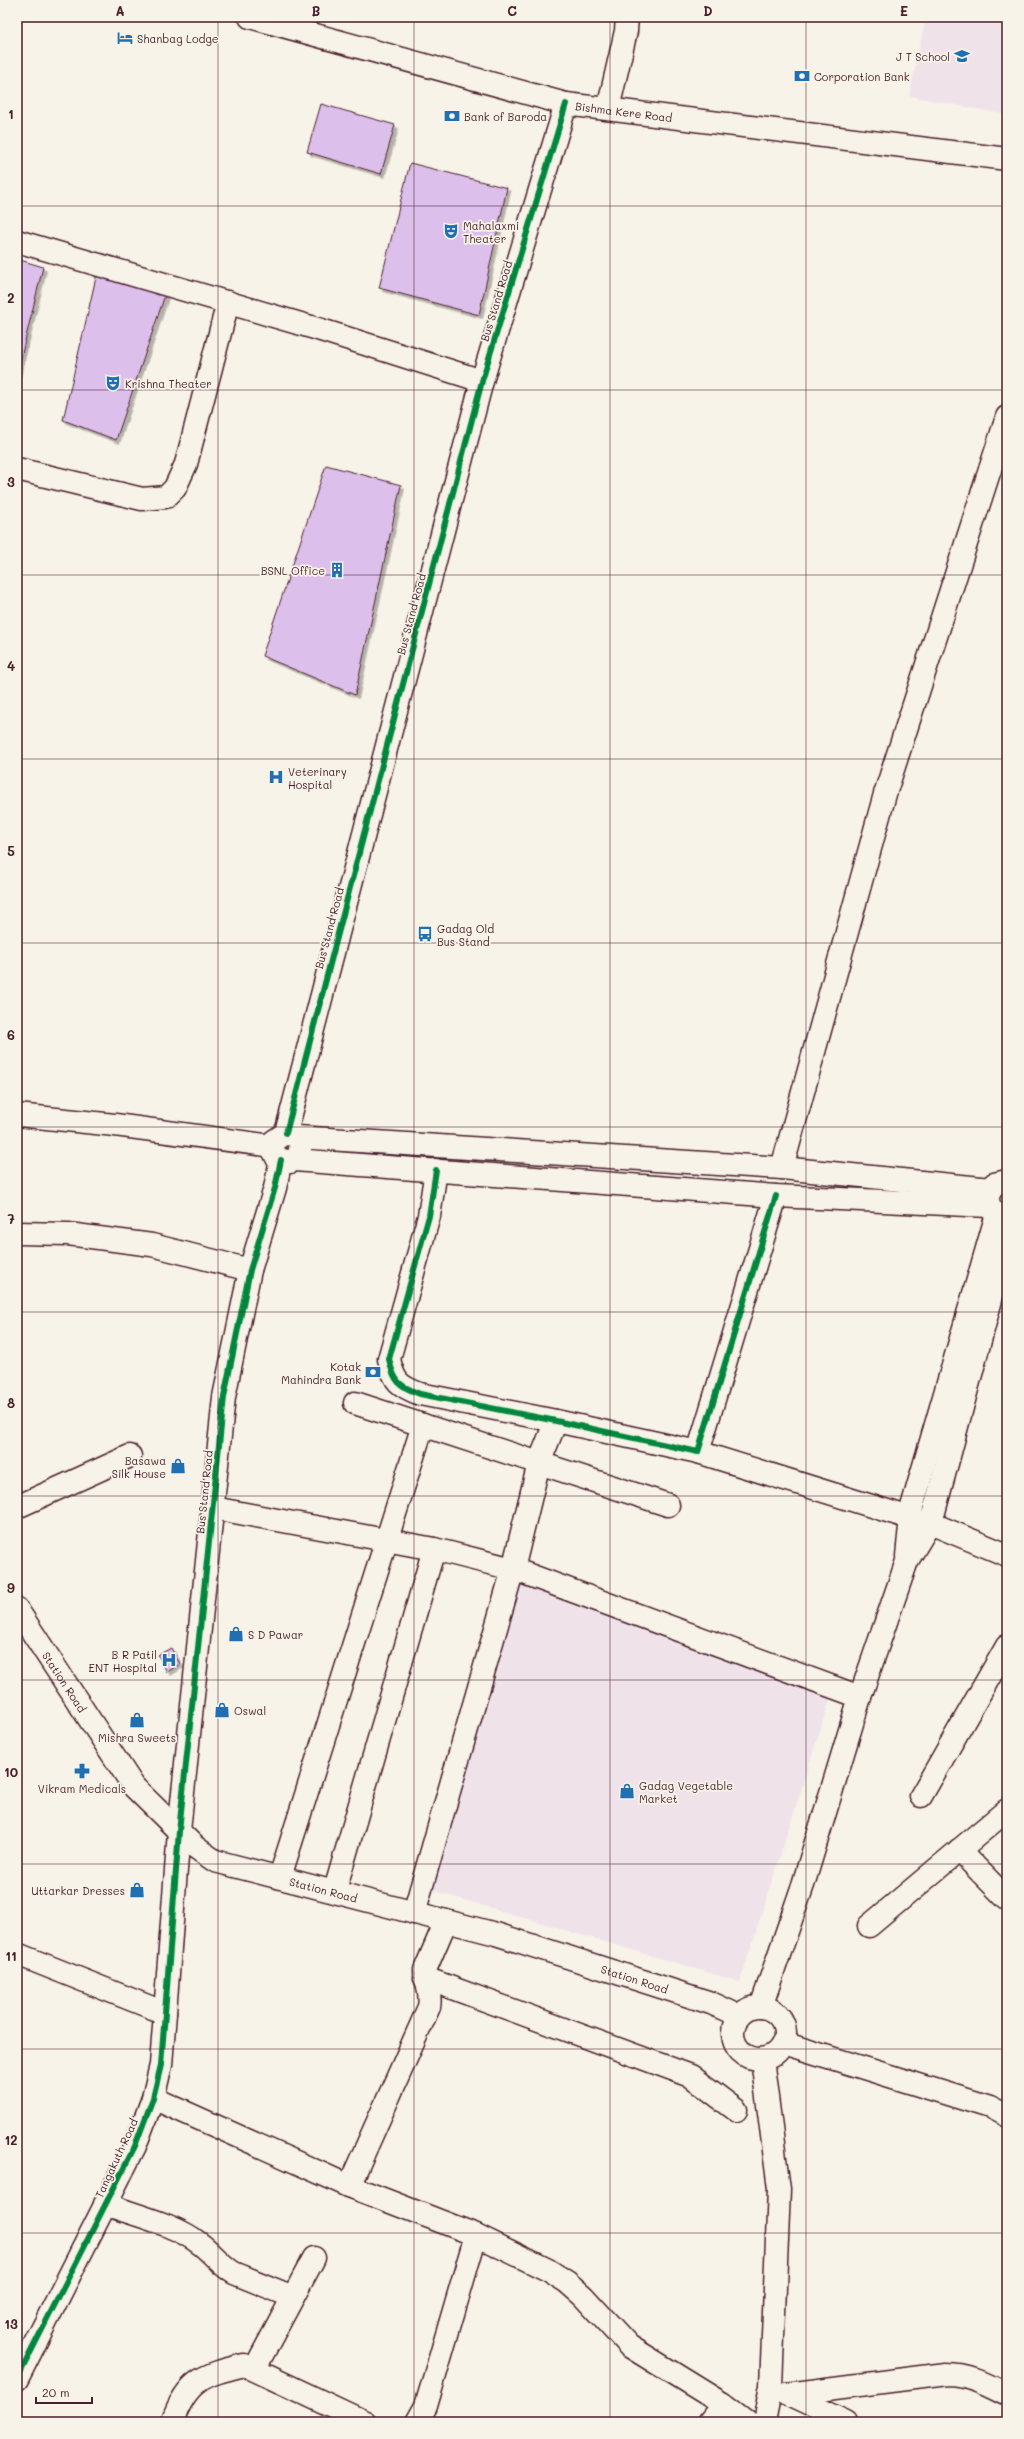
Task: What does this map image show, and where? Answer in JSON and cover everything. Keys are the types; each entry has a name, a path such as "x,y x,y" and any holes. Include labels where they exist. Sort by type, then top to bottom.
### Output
{"street":[{"name":"Bishma Kere Road","path":"250,17 566,104 1007,159"},
{"path":"608,109 626,31 627,17"},
{"name":"Bus Stand Road","path":"179,1831 224,1397 250,1270 286,1147 482,380 566,104"},
{"path":"17,241 228,302 482,380"},
{"path":"17,469 142,499 166,497 175,488 186,464 228,302"},
{"path":"782,1168 885,794 1007,417"},
{"path":"17,1115 115,1125 286,1147 436,1170 776,1196 1000,1194"},
{"path":"286,1147 782,1168 1000,1194"},
{"path":"436,1170 429,1216 389,1359 392,1375 403,1388 420,1394 556,1421 698,1452 920,1521 1007,1555"},
{"path":"920,1521 1000,1194"},
{"path":"698,1452 776,1196"},
{"path":"17,1233 68,1234 152,1245 250,1270"},
{"path":"761,2007 803,1886 860,1697 920,1521 1007,1240"},
{"path":"356,1403 668,1505"},
{"path":"414,1913 513,1569 539,1463 556,1421"},
{"path":"280,1877 423,1425"},
{"path":"17,1507 130,1456"},
{"path":"213,1508 434,1548 513,1569 860,1697"},
{"path":"334,1890 434,1548"},
{"name":"Station Road","path":"17,1609 134,1787 195,1847 215,1861 334,1890 504,1937 711,2003 739,2016"},
{"path":"921,1796 1007,1646"},
{"path":"869,1926 1007,1810"},
{"name":"Tangakuth Road","path":"17,2380 135,2146 153,2098 161,2065 179,1831"},
{"path":"959,1850 1007,1899"},
{"path":"349,2186 429,2007 430,1988 425,1978 428,1959 446,1921"},
{"path":"17,1954 166,2013"},
{"path":"425,1978 691,2076 736,2110"},
{"path":"761,2007 777,2015 783,2024 785,2033 783,2043 771,2056 762,2059 745,2055 734,2042 734,2024 739,2016 753,2008 761,2007"},
{"path":"783,2043 990,2107 1007,2116"},
{"path":"762,2059 779,2189 779,2390 764,2422"},
{"path":"153,2098 349,2186 476,2235 567,2282 583,2296 629,2346 723,2404 747,2422"},
{"path":"105,2204 184,2233 199,2243 225,2268 293,2297"},
{"path":"416,2422 426,2406 476,2235"},
{"path":"255,2368 314,2258"},
{"path":"172,2422 178,2405 188,2388 203,2378 244,2365 255,2368 365,2422"},
{"path":"779,2390 946,2374 961,2374 1007,2394"},
{"path":"779,2390 846,2422"},
{"path":"709,2422 723,2404"}],"shaded area":[{"name":"J T School","path":"926,17 1007,17 1007,115 909,96"},
{"name":"Gadag Vegetable Market","path":"517,1576 832,1693 740,1982 424,1888"}],"building":[{"path":"321,104 395,125 381,174 307,152"},
{"name":"Mahalaxmi Theater","path":"410,163 507,188 479,315 379,288"},
{"path":"17,259 43,267 17,374"},
{"name":"Krishna Theater","path":"97,273 166,292 116,440 63,420"},
{"name":"BSNL Office","path":"326,465 401,485 355,695 262,656"},
{"path":"171,1648 180,1664 167,1672 158,1655"}],"cycle path":[{"path":"286,1133 482,381 566,104"},
{"path":"17,2379 135,2146 153,2098 161,2065 179,1831 224,1397 250,1270 275,1188 281,1160"},
{"path":"436,1170 429,1216 389,1359 393,1373 398,1382 420,1394 556,1421 698,1452 776,1196"}],"place":[{"name":"Shanbag Lodge","path":"125,38"},
{"name":"J T School","path":"962,56"},
{"name":"Corporation Bank","path":"802,76"},
{"name":"Bank of Baroda","path":"452,116"},
{"name":"Mahalaxmi Theater","path":"451,231"},
{"name":"Krishna Theater","path":"113,383"},
{"name":"BSNL Office","path":"337,570"},
{"name":"Veterinary Hospital","path":"276,777"},
{"name":"Gadag Old Bus Stand","path":"425,934"},
{"name":"Kotak Mahindra Bank","path":"373,1372"},
{"name":"Basawa Silk House","path":"178,1466"},
{"name":"S D Pawar","path":"236,1634"},
{"name":"B R Patil ENT Hospital","path":"169,1660"},
{"name":"Oswal","path":"222,1710"},
{"name":"Mishra Sweets","path":"137,1720"},
{"name":"Vikram Medicals","path":"82,1771"},
{"name":"Gadag Vegetable Market","path":"627,1791"},
{"name":"Uttarkar Dresses","path":"137,1890"}]}
